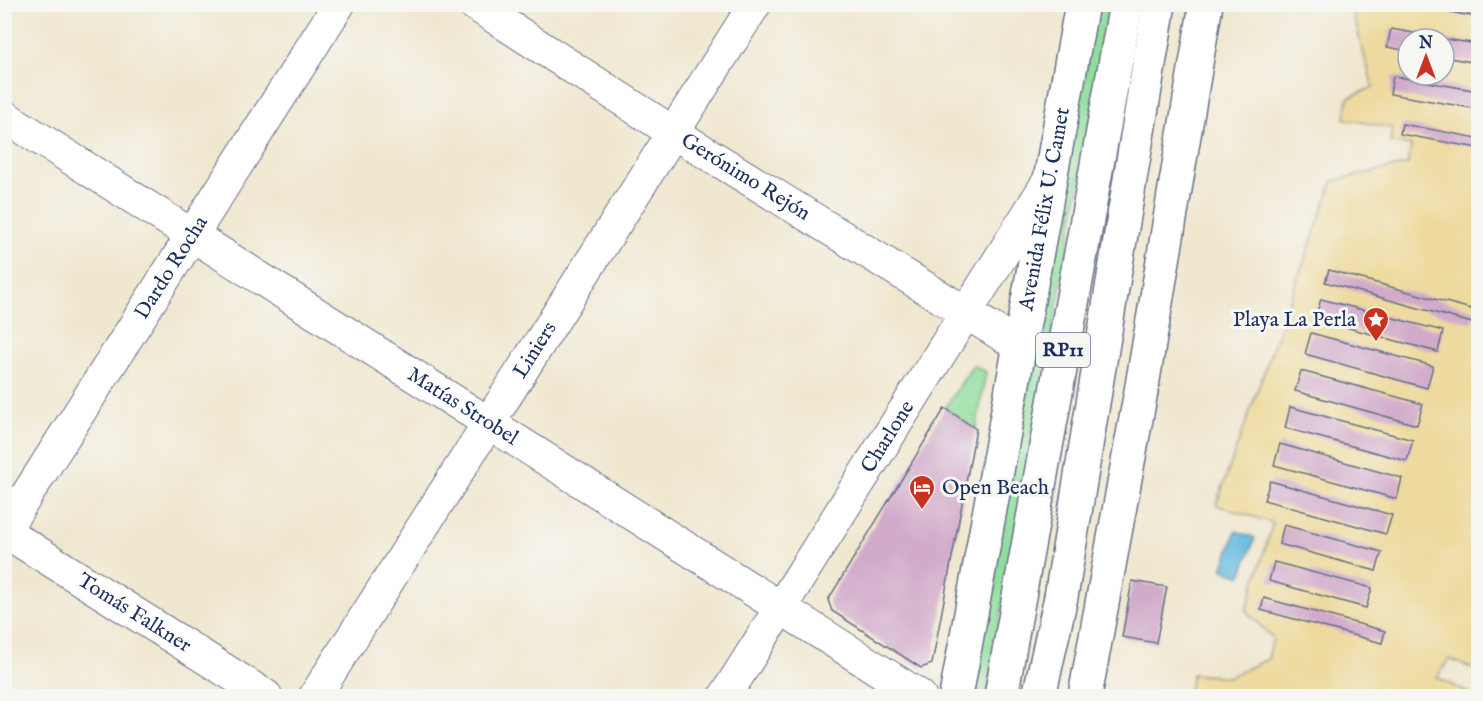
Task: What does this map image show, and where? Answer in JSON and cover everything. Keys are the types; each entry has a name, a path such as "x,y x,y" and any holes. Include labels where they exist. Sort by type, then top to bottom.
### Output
{"main road":[{"name":"Avenida Félix U. Camet","path":"956,696 1082,4"},
{"name":"Avenida Félix U. Camet","path":"1001,696 1126,4"},
{"name":"RP11","path":"1039,696 1061,597 1159,4"},
{"path":"1083,696 1142,386 1206,4"},
{"path":"1061,597 1083,696"}],"street":[{"name":"Dardo Rocha","path":"5,531 339,4"},
{"name":"Gerónimo Rejón","path":"474,4 674,133 1020,345"},
{"name":"Liniers","path":"315,696 755,4"},
{"name":"Matías Strobel","path":"4,116 920,696"},
{"name":"Charlone","path":"725,696 778,607 967,313 1051,177"},
{"name":"Tomás Falkner","path":"5,531 266,696"}],"green space":[{"path":"1095,5 1112,5 986,696 971,694"},
{"path":"973,365 986,372 976,429 945,408"}],"sand":[{"name":"Playa La Perla","path":"1353,5 1478,5 1478,671 1449,659 1437,677 1473,696 1188,696 1192,674 1228,677 1268,659 1273,638 1246,611 1273,523 1216,505 1333,181 1408,164 1411,146 1390,142 1392,128 1345,119 1348,98 1373,87 1353,14"}],"water":[{"path":"1236,531 1255,538 1241,576 1222,569"}],"building":[{"path":"1414,4 1478,4 1478,17 1414,6"},
{"path":"1391,29 1396,30 1396,49 1387,47"},
{"path":"1456,41 1478,44 1478,63 1456,59"},
{"path":"1393,76 1396,77 1396,87 1455,87 1478,91 1478,109 1390,94"},
{"path":"1402,124 1478,138 1478,148 1400,134"},
{"path":"1329,270 1475,310 1472,323 1325,282"},
{"path":"1321,299 1443,331 1438,352 1315,319"},
{"path":"1311,333 1433,366 1427,388 1305,354"},
{"path":"1301,371 1423,404 1417,425 1295,391"},
{"path":"1290,407 1413,440 1407,461 1285,428"},
{"name":"Open Beach","path":"945,408 976,429 932,664 921,668 832,611 828,600"},
{"path":"1280,444 1402,478 1397,499 1274,465"},
{"path":"1270,481 1392,515 1386,534 1264,500"},
{"path":"1284,525 1382,552 1376,571 1279,544"},
{"path":"1274,562 1372,588 1366,608 1269,581"},
{"path":"1132,581 1167,587 1156,643 1122,637"},
{"path":"1264,598 1385,631 1382,643 1261,610"}],"place":[{"name":"Playa La Perla","path":"1376,343"},
{"name":"Open Beach","path":"922,511"}]}
